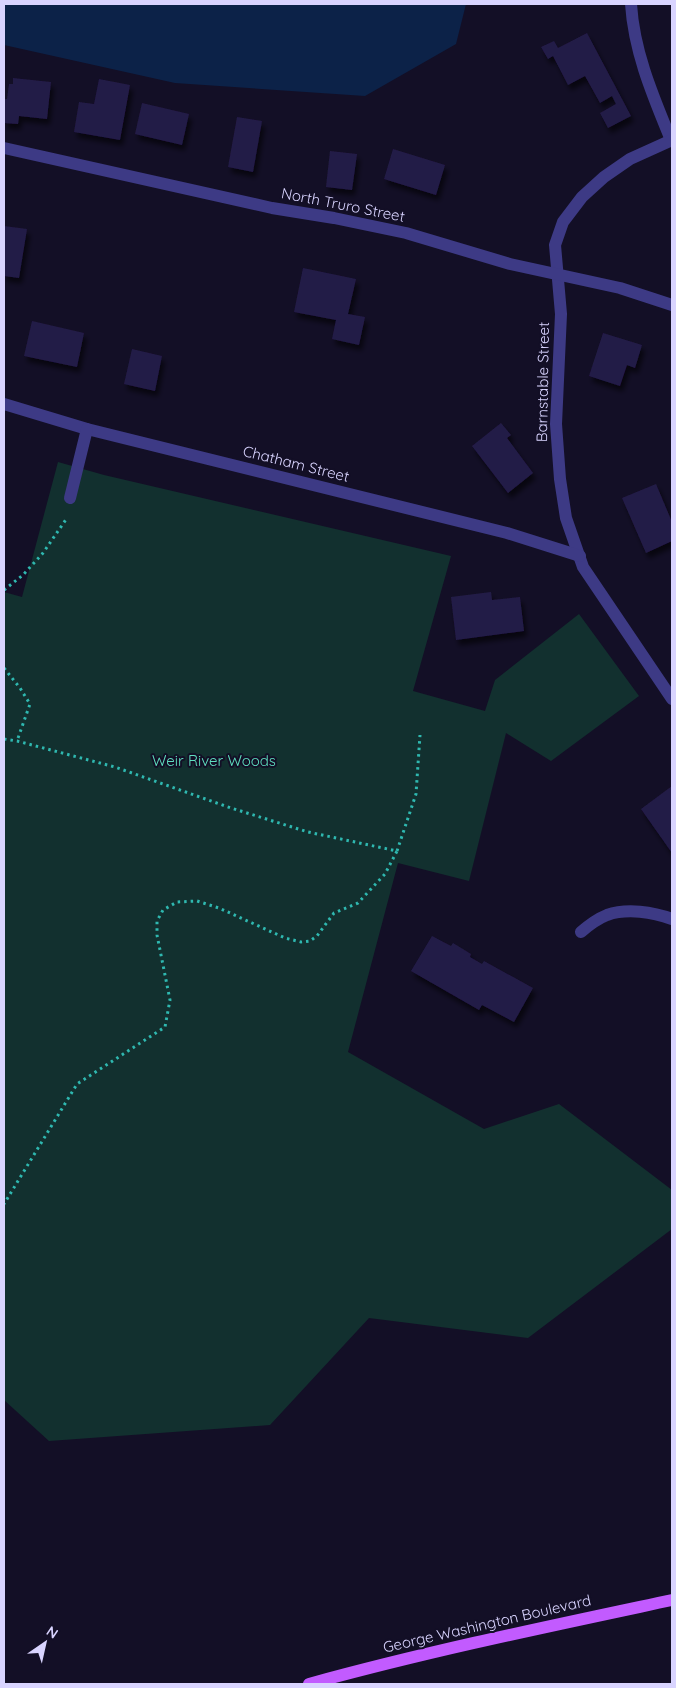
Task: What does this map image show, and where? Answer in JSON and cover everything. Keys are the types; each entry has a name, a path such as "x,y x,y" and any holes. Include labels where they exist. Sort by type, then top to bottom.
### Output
{"main road":[{"name":"George Washington Boulevard","path":"309,1684 404,1658 477,1641 672,1600"}],"street":[{"path":"631,4 632,25 643,65 672,140"},
{"name":"Barnstable Street","path":"672,140 630,159 604,177 582,197 563,222 555,245 561,314 557,433 566,518 583,567 672,699"},
{"name":"North Truro Street","path":"4,148 272,208 334,218 406,233 510,264 620,288 672,305"},
{"name":"Chatham Street","path":"4,404 87,429 507,533 580,556"},
{"path":"70,498 87,429"},
{"path":"581,932 594,922 609,915 630,912 647,913 672,919"}],"path":[{"path":"4,590 23,575 43,553 67,518 70,498"},
{"path":"4,668 30,704 17,741"},
{"path":"4,1204 77,1084 165,1027 170,1000 157,935 157,920 163,910 178,902 197,901 219,908 285,938 301,942 310,941 317,936 334,913 358,903 384,874 397,850 416,794 420,734"},
{"path":"4,739 115,767 232,808 308,832 397,850"}],"green space":[{"name":"Weir River Woods","path":"58,462 104,475 451,556 413,691 485,711 495,680 579,614 639,696 551,761 506,733 469,881 398,863 348,1052 484,1129 559,1104 672,1190 672,1229 528,1338 369,1318 270,1425 49,1441 4,1400 4,592 22,597"}],"water":[{"path":"4,4 466,4 456,44 365,96 175,83 4,45"}],"building":[{"path":"587,33 631,116 608,128 600,113 616,104 612,96 600,103 585,76 568,85 553,56 548,59 541,47 554,41 558,48"},
{"path":"13,78 51,82 47,119 19,116 18,124 4,123 4,99 7,99 9,84 13,84"},
{"path":"99,79 130,85 120,140 74,132 79,102 94,104"},
{"path":"142,103 189,114 182,145 135,134"},
{"path":"237,117 262,121 253,172 228,167"},
{"path":"393,149 445,165 436,195 384,179"},
{"path":"330,151 357,154 352,190 326,187"},
{"path":"4,226 27,229 19,278 4,276"},
{"path":"303,268 356,279 348,314 365,317 359,345 332,339 336,320 294,312"},
{"path":"32,321 84,333 77,367 24,356"},
{"path":"603,333 642,345 635,368 627,365 620,386 589,376"},
{"path":"132,349 162,356 155,391 124,384"},
{"path":"501,423 511,435 507,438 533,473 508,493 472,446"},
{"path":"656,484 672,522 672,541 646,553 622,498"},
{"path":"491,592 492,600 520,597 524,631 456,640 451,597"},
{"path":"672,786 672,853 641,809"},
{"path":"432,936 451,946 453,943 471,954 470,957 482,964 484,961 533,988 514,1022 482,1005 479,1010 411,971"}]}
